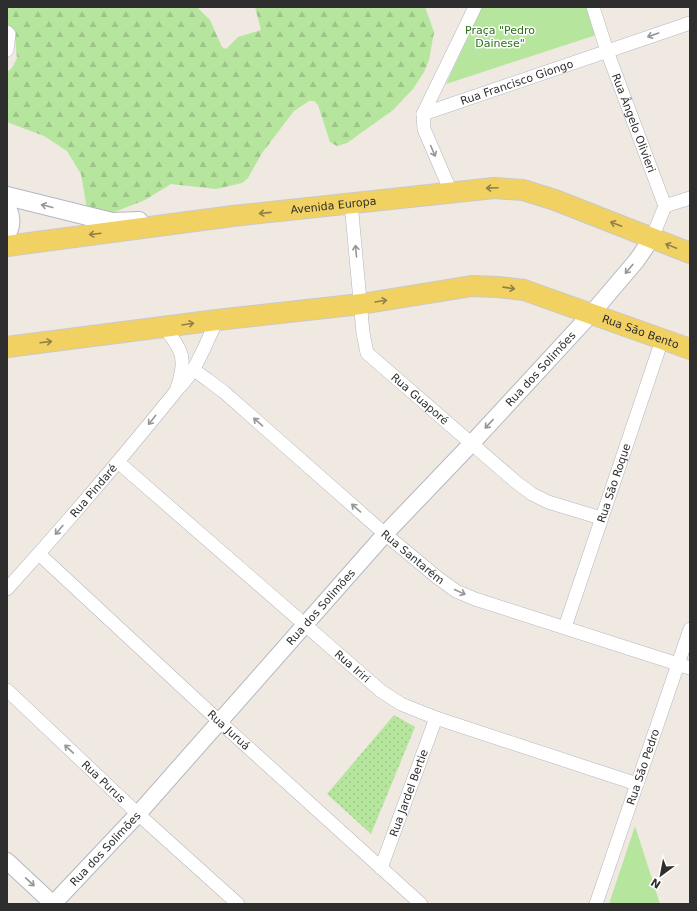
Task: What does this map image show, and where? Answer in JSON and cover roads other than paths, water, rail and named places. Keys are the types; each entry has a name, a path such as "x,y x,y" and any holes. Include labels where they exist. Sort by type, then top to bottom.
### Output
{"main road":[{"name":"Avenida Europa","path":"7,246 233,216 494,188 523,190 555,200 652,238"},
{"path":"7,196 112,222 140,221 152,227"},
{"path":"7,208 11,217 10,227 7,233"},
{"path":"652,238 690,253"},
{"path":"7,347 217,320 361,304 472,286 498,286 524,290 592,313"},
{"name":"Rua São Bento","path":"592,313 662,340 690,349"}],"street":[{"path":"451,192 424,129 423,114 475,7"},
{"name":"Rua Ângelo Olivieri","path":"593,7 607,51 665,206"},
{"name":"Rua Francisco Giongo","path":"423,114 690,23"},
{"path":"7,50 8,33"},
{"path":"652,238 665,206 690,198"},
{"name":"Rua Guaporé","path":"351,203 363,338 367,353 516,482 532,494 548,502 601,518"},
{"name":"Rua dos Solimões","path":"53,904 138,814 385,534 472,443 592,313 637,260 652,238"},
{"name":"Rua Pindaré","path":"7,589 39,554 187,380 194,370 217,320"},
{"name":"Rua Pindaré","path":"164,327 176,342 181,352 183,364 177,390"},
{"name":"Rua São Roque","path":"565,627 662,340"},
{"name":"Rua Santarém","path":"194,370 224,392 385,534 456,591 475,599 684,666"},
{"name":"Rua Iriri","path":"118,462 381,691 401,704 436,718 637,784"},
{"name":"Rua Juruá","path":"39,554 220,722 421,904"},
{"name":"Rua São Pedro","path":"596,904 637,784 684,666 690,629"},
{"name":"Rua Purus","path":"7,690 138,814 238,904"},
{"name":"Rua Jardel Bertie","path":"381,868 436,718"},
{"path":"7,861 53,904"}],"park label":[{"name":"Praça \"Pedro Dainese\"","path":"500,36"}]}
